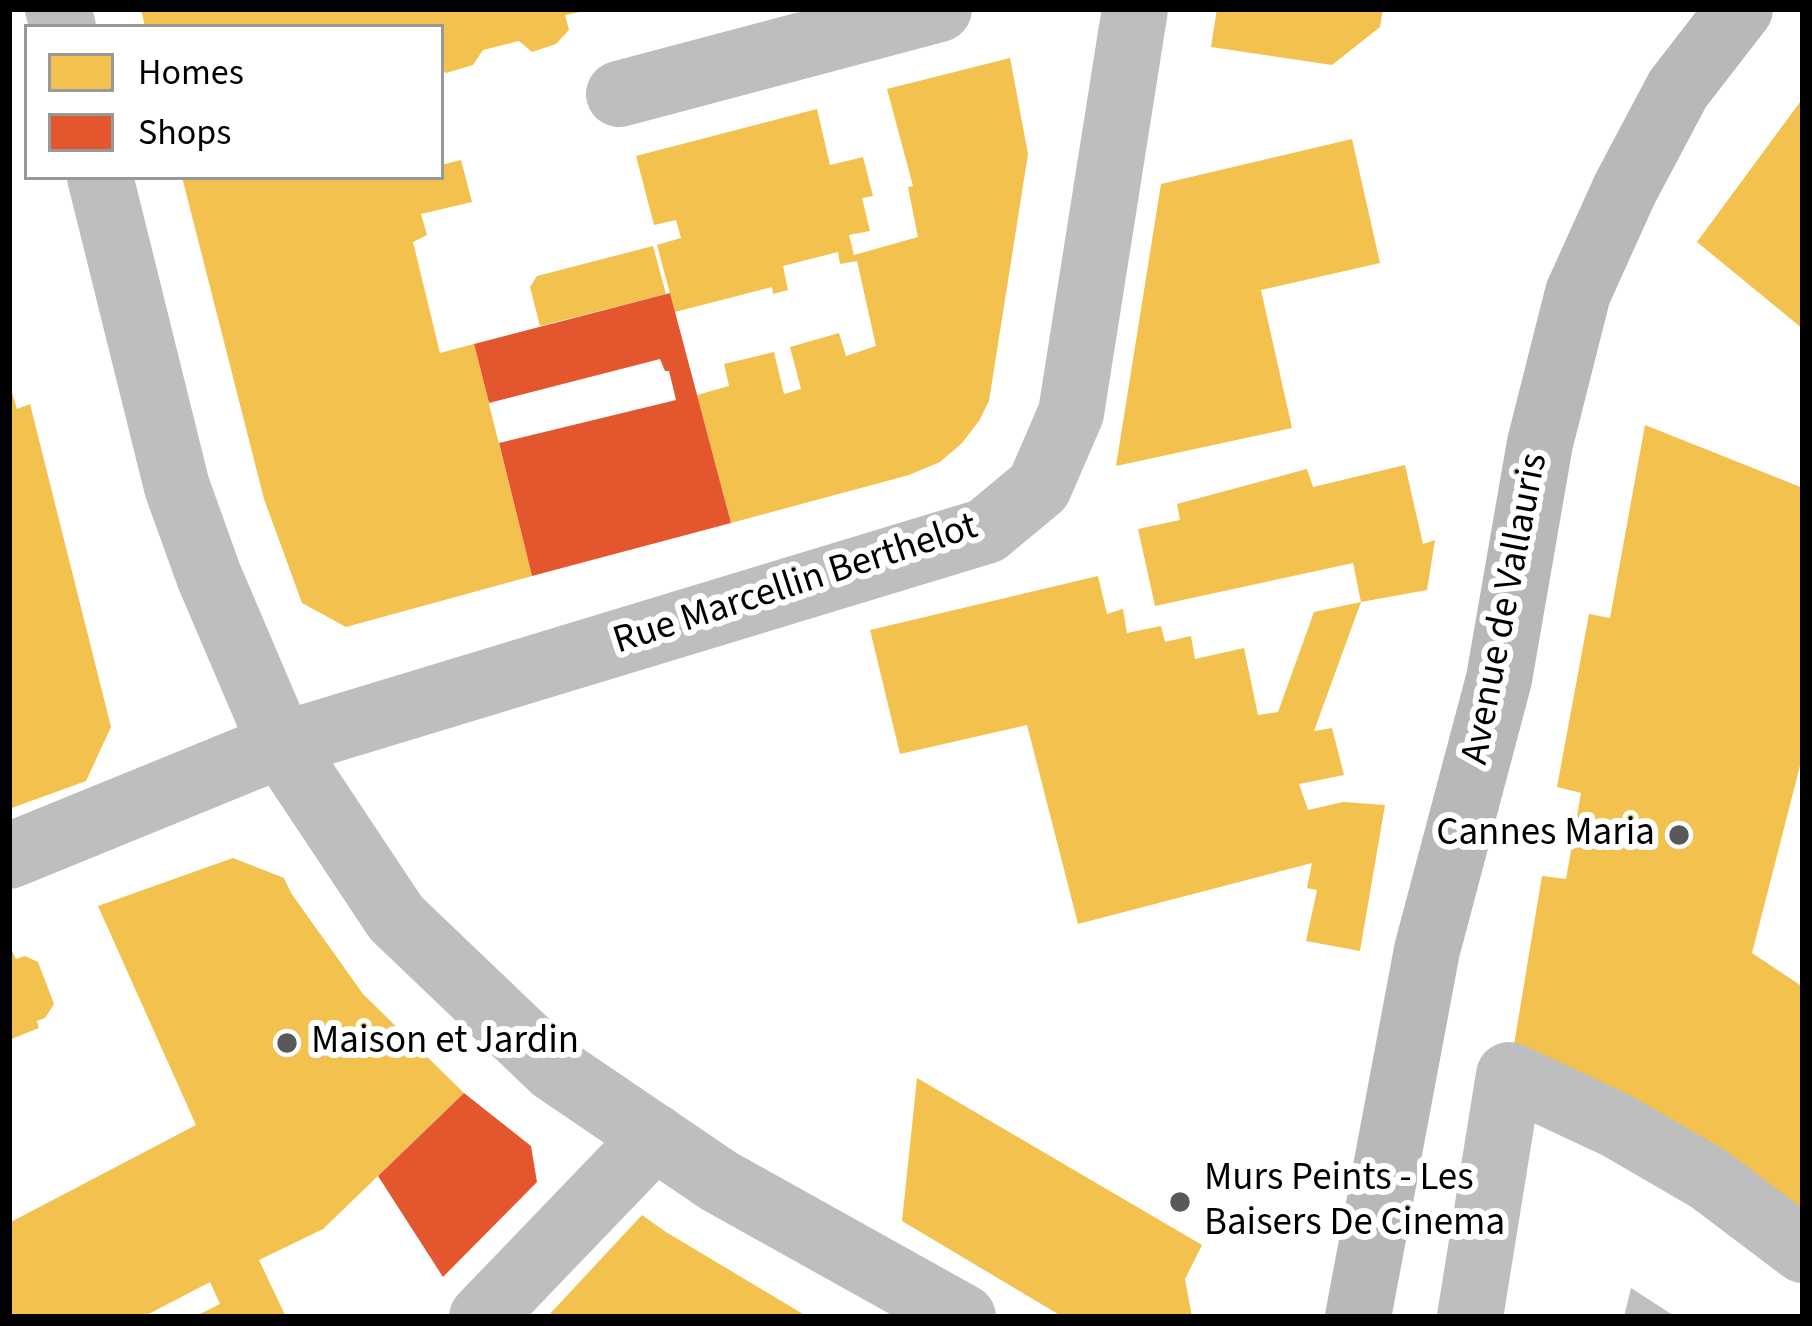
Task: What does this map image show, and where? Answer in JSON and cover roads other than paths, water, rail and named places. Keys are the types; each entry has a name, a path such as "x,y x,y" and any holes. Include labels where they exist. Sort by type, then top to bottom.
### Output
{"main road":[{"name":"Avenue de Vallauris","path":"1358,1317 1427,950 1499,679 1540,443 1578,293 1678,89 1740,9"}],"street":[{"path":"619,94 939,9"},
{"name":"Rue Marcellin Berthelot","path":"9,856 281,745 986,531 1039,487 1072,413 1135,9"},
{"path":"101,180 177,487 209,576 281,745 396,918 554,1069 718,1180 963,1317"},
{"path":"1470,1317 1509,1075 1616,1125 1709,1179 1803,1250"},
{"path":"482,1317 655,1137"}],"place":[{"name":"Cannes Maria","path":"1679,835"},
{"name":"Maison et Jardin","path":"287,1043"},
{"name":"Murs Peints - Les Baisers De Cinema","path":"1180,1202"}]}
